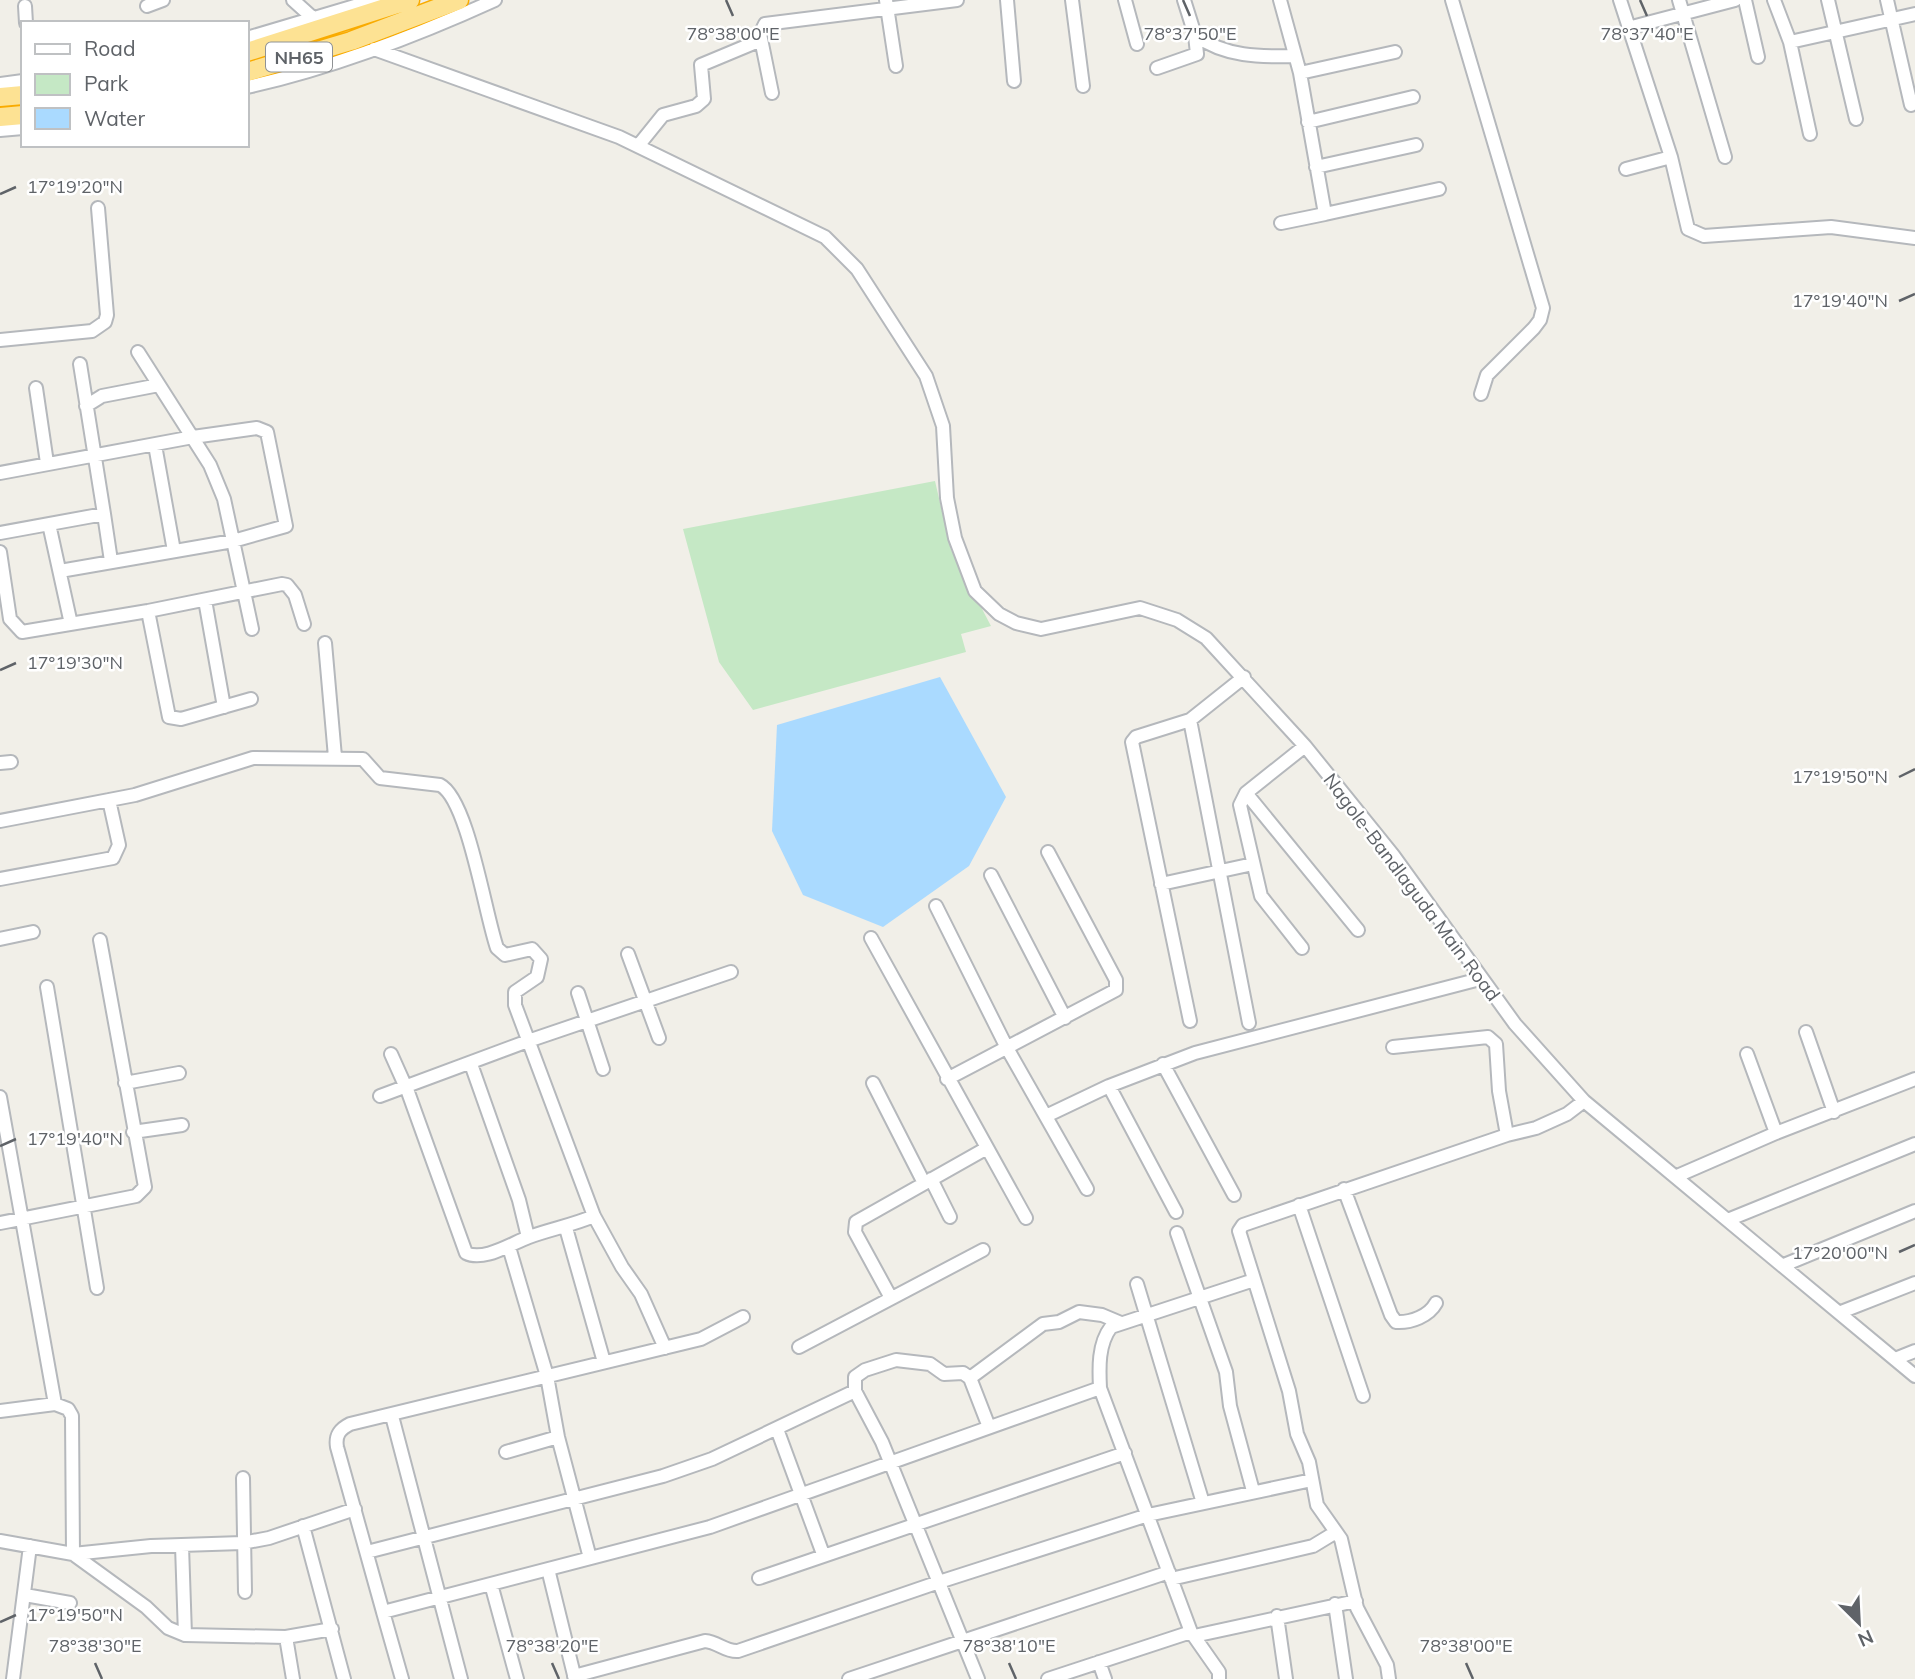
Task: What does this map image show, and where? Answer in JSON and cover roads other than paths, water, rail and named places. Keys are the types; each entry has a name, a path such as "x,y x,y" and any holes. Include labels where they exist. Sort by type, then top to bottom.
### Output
{"highway":[{"name":"NH65","path":"248,52 410,0"},
{"name":"NH65","path":"248,72 351,41 459,0"},
{"path":"0,97 21,95"},
{"path":"0,117 21,115"}],"street":[{"path":"147,6 163,0"},
{"path":"293,0 314,19"},
{"path":"248,38 375,0"},
{"path":"248,87 373,49 445,23 495,0"},
{"path":"830,0 831,15"},
{"path":"772,93 761,40 762,30 771,22 887,5 949,0"},
{"path":"1007,0 1014,81"},
{"path":"1072,0 1083,86"},
{"path":"1125,0 1137,44"},
{"path":"1157,68 1193,58 1198,50 1184,0"},
{"path":"1280,0 1300,73 1325,214"},
{"path":"1452,0 1543,309 1534,328 1487,375 1481,394"},
{"path":"1620,0 1671,157 1688,229 1704,236 1831,227 1915,237"},
{"path":"1679,0 1725,156"},
{"path":"1628,28 1735,0"},
{"path":"1745,0 1758,57"},
{"path":"1774,0 1790,42 1810,134"},
{"path":"1828,0 1856,119"},
{"path":"1886,0 1911,105"},
{"path":"887,5 896,66"},
{"path":"25,6 26,21"},
{"path":"1790,42 1915,14"},
{"path":"1195,35 1237,54 1259,58 1295,56"},
{"path":"638,146 663,115 696,106 704,99 701,65 761,40"},
{"name":"Nagole-Bandlaguda Main Road","path":"373,49 638,146 825,237 857,269 926,376 943,426 947,498 955,538 967,577 987,604 1016,623 1041,629 1140,608 1159,613 1206,638 1305,746 1393,855 1480,979 1549,1064 1584,1101 1730,1219 1915,1376"},
{"path":"1300,73 1395,52"},
{"path":"0,83 21,81"},
{"path":"1308,122 1413,97"},
{"path":"0,130 21,128"},
{"path":"1316,167 1416,145"},
{"path":"1626,170 1671,157"},
{"path":"1282,223 1439,189"},
{"path":"0,340 92,331 105,322 107,314 98,208"},
{"path":"138,352 210,464 224,499 252,629"},
{"path":"80,364 111,561"},
{"path":"86,406 102,396 159,385"},
{"path":"36,388 47,463"},
{"path":"0,473 193,437 257,428 267,432 286,526 233,541 60,571"},
{"path":"155,444 174,551"},
{"path":"0,533 104,514"},
{"path":"49,524 71,624"},
{"path":"0,552 10,619 16,629 31,633 287,584 295,595 304,624"},
{"path":"205,600 224,707"},
{"path":"148,611 169,717 180,719 251,699"},
{"path":"325,643 335,757"},
{"path":"1190,1021 1132,742 1136,737 1189,720 1244,677"},
{"path":"1189,720 1249,1023"},
{"path":"1301,948 1265,903 1241,814 1241,800 1246,793 1305,746"},
{"path":"0,821 109,800 253,758 363,759 380,778 440,785 452,793 462,818 497,948 505,955 533,949 541,959 537,977 515,992 514,997 528,1041 594,1216 622,1267 641,1294 665,1348"},
{"path":"1246,793 1358,930"},
{"path":"0,879 113,858 119,845 109,800"},
{"path":"947,1079 1110,994 1117,985 1048,852"},
{"path":"1161,884 1253,864"},
{"path":"991,875 1065,1018"},
{"path":"936,906 1007,1048 1087,1189"},
{"path":"0,939 33,932"},
{"path":"871,937 1026,1218"},
{"path":"0,1223 136,1196 143,1191 145,1181 133,1132 100,940"},
{"path":"628,954 659,1038"},
{"path":"380,1096 528,1041 731,972"},
{"path":"1046,1116 1163,1063 1480,979"},
{"path":"47,987 97,1288"},
{"path":"578,993 603,1069"},
{"path":"1806,1032 1834,1111"},
{"path":"1393,1048 1489,1037 1496,1044 1499,1091 1507,1135"},
{"path":"391,1054 466,1253 473,1256 509,1247 528,1237 566,1228 594,1216"},
{"path":"1747,1054 1776,1133"},
{"path":"1163,1063 1234,1195"},
{"path":"471,1064 519,1200 528,1237"},
{"path":"125,1083 179,1073"},
{"path":"1677,1177 1776,1133 1915,1079"},
{"path":"873,1083 950,1217"},
{"path":"1109,1086 1176,1212"},
{"path":"0,1097 55,1404"},
{"path":"1389,1679 1387,1665 1361,1620 1345,1548 1317,1505 1309,1462 1297,1434 1289,1391 1239,1231 1243,1225 1344,1189 1507,1135 1536,1128 1567,1114 1584,1101"},
{"path":"133,1132 182,1125"},
{"path":"1730,1219 1915,1144"},
{"path":"891,1298 854,1226 859,1218 987,1148"},
{"path":"1344,1189 1391,1315 1396,1322 1404,1322 1428,1313 1436,1303"},
{"path":"1299,1205 1363,1396"},
{"path":"1784,1265 1915,1211"},
{"path":"566,1228 604,1362"},
{"path":"1177,1233 1226,1372 1230,1405 1253,1491"},
{"path":"509,1247 547,1376 558,1437 590,1558"},
{"path":"799,1347 983,1250"},
{"path":"1219,1679 1219,1672 1193,1634 1100,1388 1104,1337 1111,1327 1121,1323 1254,1280"},
{"path":"1841,1312 1915,1283"},
{"path":"1137,1284 1203,1503"},
{"path":"970,1378 1043,1324 1059,1322 1079,1312 1102,1314 1121,1323"},
{"path":"402,1679 337,1447 338,1434 350,1424 393,1416 701,1339 743,1317"},
{"path":"1895,1359 1915,1351"},
{"path":"978,1679 891,1463 855,1391 855,1377 865,1370 896,1360 930,1364 944,1374 962,1373 970,1378 989,1427"},
{"path":"383,1612 710,1527 1100,1388"},
{"path":"367,1552 663,1476 712,1458 855,1391"},
{"path":"0,1411 55,1404 68,1409 72,1416 73,1554"},
{"path":"393,1416 461,1679"},
{"path":"777,1429 823,1555"},
{"path":"506,1452 558,1437"},
{"path":"759,1578 1125,1453"},
{"path":"243,1479 242,1543 245,1592"},
{"path":"548,1569 574,1677 705,1641 713,1642 728,1651 738,1651 1147,1515 1312,1480"},
{"path":"0,1541 73,1554 151,1546 242,1543 269,1538 355,1509"},
{"path":"303,1526 344,1679"},
{"path":"849,1679 962,1640 1170,1575 1313,1546 1336,1531"},
{"path":"13,1679 30,1545"},
{"path":"182,1546 186,1635"},
{"path":"73,1554 146,1607 173,1632 186,1635 286,1637 331,1629"},
{"path":"491,1584 517,1679"},
{"path":"25,1595 70,1603"},
{"path":"1048,1679 1193,1634 1356,1601"},
{"path":"1335,1604 1346,1679"},
{"path":"1277,1616 1286,1679"},
{"path":"286,1637 293,1679"},
{"path":"1099,1662 1105,1679"}],"water":[{"path":"940,677 1006,797 969,866 883,927 803,895 772,831 777,725"}]}
